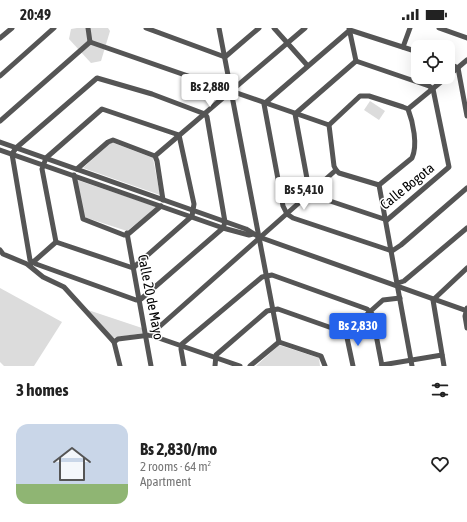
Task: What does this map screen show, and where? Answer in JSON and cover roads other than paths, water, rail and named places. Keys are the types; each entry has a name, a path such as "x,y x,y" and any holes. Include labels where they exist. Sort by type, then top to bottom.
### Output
{"street":[{"path":"0,38 12,28"},
{"path":"0,76 54,28"},
{"path":"88,28 90,42"},
{"path":"146,28 225,57"},
{"path":"219,28 278,342"},
{"path":"225,57 258,28"},
{"path":"274,28 307,65"},
{"path":"155,156 305,28"},
{"path":"403,46 410,28"},
{"path":"439,28 467,38"},
{"path":"349,29 411,49"},
{"path":"349,29 356,61"},
{"path":"264,104 349,29"},
{"path":"90,42 264,104 329,124"},
{"path":"0,121 90,42"},
{"path":"455,71 467,60"},
{"path":"356,61 429,86 433,89"},
{"path":"295,114 356,61"},
{"path":"458,68 467,116"},
{"path":"120,366 114,342 64,287 43,277 31,264 12,154 16,148 97,78 152,94 205,114"},
{"path":"408,109 439,84"},
{"name":"Calle Bogota","path":"312,193 318,197 387,220 449,167 433,89"},
{"path":"329,124 360,96 369,96 408,109"},
{"path":"264,104 282,206 287,214 292,218 392,251"},
{"path":"56,242 42,169 43,165 46,158 102,109 179,135"},
{"path":"380,185 412,158 414,154 414,141 408,109"},
{"path":"0,251 31,264 139,300 183,264 223,228 225,222 205,114"},
{"path":"295,114 308,184 312,193"},
{"path":"329,124 333,159 336,170 339,173 380,185"},
{"path":"56,242 133,268 192,216 194,210 193,197 179,135"},
{"path":"77,169 110,140 155,156 163,200"},
{"path":"0,142 194,210 246,229 259,237 398,285 433,300 466,310 467,328"},
{"path":"0,150 223,228 244,234 253,234"},
{"path":"148,335 259,237 312,193 336,170"},
{"path":"74,175 83,219 127,233 161,206"},
{"path":"380,185 412,363"},
{"path":"392,251 467,188"},
{"path":"398,285 467,228"},
{"name":"Calle 20 de Mayo","path":"127,233 139,300 148,335 152,366"},
{"path":"31,264 56,242"},
{"path":"433,300 467,268"},
{"path":"181,346 224,308 266,275 272,275 319,291 370,311"},
{"path":"346,333 383,300 400,298"},
{"path":"433,300 444,366"},
{"path":"215,366 215,357 272,309 278,309 346,333"},
{"path":"370,311 382,366 412,363 442,355"},
{"path":"346,333 353,366"},
{"path":"114,342 118,339 148,335 240,366"},
{"path":"250,366 278,342"},
{"path":"278,342 321,356 325,366"},
{"path":"181,346 184,366"}]}
